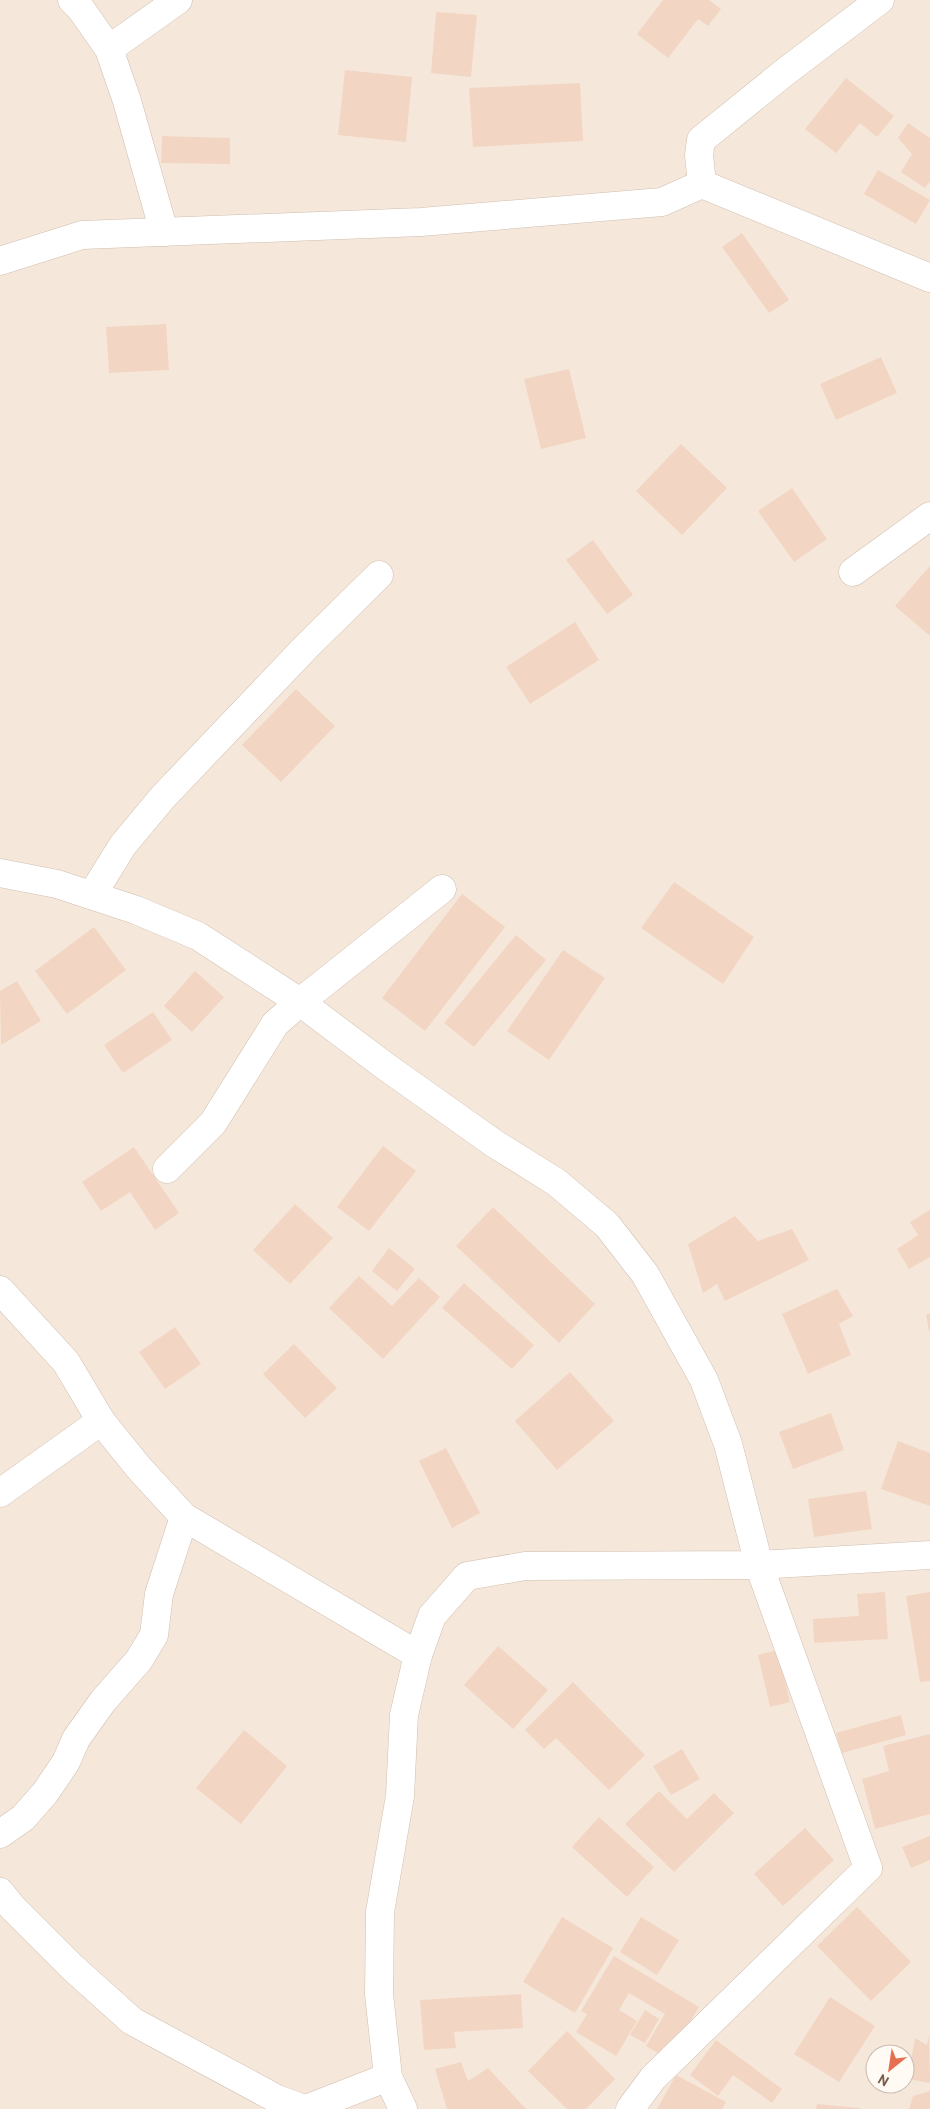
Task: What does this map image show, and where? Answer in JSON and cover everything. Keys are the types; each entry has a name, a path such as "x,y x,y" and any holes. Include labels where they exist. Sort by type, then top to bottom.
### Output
{"street":[{"path":"72,0 81,9 109,49 128,101 164,232"},
{"path":"109,49 178,0"},
{"path":"702,184 699,156 701,140 785,72 880,0"},
{"path":"0,261 82,235 422,222 653,203 662,202 702,184 930,278"},
{"path":"853,572 930,516"},
{"path":"92,895 123,845 163,798 306,647 378,575"},
{"path":"0,872 57,884 92,895 136,910 198,936 300,1002 385,1066 495,1144 556,1182 607,1225 645,1274 704,1380 728,1444 759,1565 868,1868 654,2078 630,2109"},
{"path":"166,1169 213,1123 275,1024 442,889"},
{"path":"0,1290 66,1362 101,1421 139,1468 184,1517 418,1654"},
{"path":"0,1493 101,1421"},
{"path":"0,1834 23,1818 45,1793 66,1762 76,1739 103,1701 140,1660 154,1635 159,1594 184,1517"},
{"path":"403,2109 388,2077 379,1994 380,1912 400,1796 404,1715 418,1654 432,1616 467,1576 525,1566 759,1565 930,1555"},
{"path":"0,1892 12,1908 65,1960 132,2021 276,2099 305,2109 388,2077"}],"shaded area":[{"path":"0,0 930,0 930,2109 0,2109"}],"building":[{"path":"663,0 709,0 721,9 708,26 698,19 668,58 637,34"},
{"path":"436,12 477,15 471,77 431,73"},
{"path":"345,70 412,77 406,142 338,135"},
{"path":"846,78 894,116 877,137 860,123 836,153 805,129"},
{"path":"580,83 583,141 473,147 469,88"},
{"path":"908,123 930,138 930,181 925,188 901,172 912,154 898,138"},
{"path":"162,136 230,138 230,164 161,163"},
{"path":"878,170 930,200 916,224 864,194"},
{"path":"742,233 789,300 769,313 722,247"},
{"path":"166,324 169,370 109,373 106,327"},
{"path":"881,357 897,393 836,420 820,384"},
{"path":"569,369 586,438 541,449 524,379"},
{"path":"681,444 727,488 682,535 636,491"},
{"path":"792,488 827,539 794,562 758,511"},
{"path":"593,540 633,595 607,614 566,560"},
{"path":"930,566 930,636 895,606"},
{"path":"575,622 599,660 530,704 506,667"},
{"path":"296,689 335,726 281,782 242,745"},
{"path":"674,882 754,937 723,984 641,928"},
{"path":"462,894 505,927 425,1031 382,998"},
{"path":"94,927 126,970 67,1014 35,971"},
{"path":"516,935 546,960 474,1047 444,1023"},
{"path":"563,950 605,978 549,1060 507,1031"},
{"path":"195,971 224,997 192,1032 164,1006"},
{"path":"17,981 41,1021 1,1045 0,991"},
{"path":"153,1012 172,1040 123,1073 104,1045"},
{"path":"383,1146 416,1171 369,1231 337,1207"},
{"path":"134,1147 179,1213 155,1230 130,1192 101,1211 82,1182"},
{"path":"295,1204 333,1238 290,1284 253,1250"},
{"path":"493,1207 595,1304 559,1343 456,1246"},
{"path":"930,1210 930,1257 909,1269 897,1249 918,1235 910,1222"},
{"path":"735,1216 758,1241 792,1229 809,1260 725,1301 717,1284 703,1293 688,1244"},
{"path":"389,1248 415,1269 397,1291 372,1271"},
{"path":"359,1276 392,1306 419,1278 440,1297 383,1359 329,1308"},
{"path":"464,1283 534,1345 512,1369 442,1308"},
{"path":"837,1289 853,1316 839,1324 851,1355 808,1374 782,1314"},
{"path":"926,1314 930,1314 930,1331 929,1331"},
{"path":"175,1327 201,1364 165,1389 139,1352"},
{"path":"294,1344 337,1388 305,1418 263,1374"},
{"path":"570,1372 614,1421 557,1470 515,1421"},
{"path":"831,1413 844,1450 793,1469 779,1432"},
{"path":"898,1441 930,1453 930,1506 881,1489"},
{"path":"446,1448 480,1513 452,1528 419,1461"},
{"path":"866,1491 872,1529 814,1537 808,1499"},
{"path":"885,1592 888,1639 814,1643 813,1619 859,1616 857,1594"},
{"path":"930,1592 930,1681 920,1682 906,1596"},
{"path":"498,1646 548,1690 513,1729 464,1685"},
{"path":"778,1650 790,1702 770,1707 758,1655"},
{"path":"573,1682 645,1755 609,1790 556,1738 544,1749 525,1730"},
{"path":"901,1715 906,1735 842,1753 836,1733"},
{"path":"244,1730 287,1766 241,1824 196,1788"},
{"path":"930,1734 930,1814 875,1829 862,1779 889,1771 883,1746"},
{"path":"682,1749 700,1779 671,1795 653,1766"},
{"path":"659,1791 687,1819 714,1793 734,1813 674,1872 625,1824"},
{"path":"599,1817 654,1867 627,1897 572,1847"},
{"path":"805,1828 834,1860 783,1906 754,1874"},
{"path":"930,1836 930,1860 911,1868 902,1847"},
{"path":"857,1907 911,1962 871,2001 817,1946"},
{"path":"562,1917 613,1948 575,2013 523,1982"},
{"path":"641,1917 679,1940 657,1975 620,1952"},
{"path":"614,1956 699,2007 668,2059 646,2046 665,2014 629,1993 619,2010 637,2021 616,2056 576,2032 587,2014 581,2011"},
{"path":"521,1994 523,2028 454,2032 456,2048 424,2050 420,2000"},
{"path":"830,1997 875,2026 839,2082 794,2054"},
{"path":"645,2010 659,2019 645,2043 630,2035"},
{"path":"567,2031 615,2079 586,2109 567,2109 528,2071"},
{"path":"929,2035 930,2083 915,2080 915,2038 927,2045"},
{"path":"716,2040 782,2089 772,2103 733,2075 718,2096 690,2075"},
{"path":"461,2062 468,2081 488,2068 526,2109 447,2109 435,2069"},
{"path":"676,2075 726,2102 722,2109 657,2109"},
{"path":"930,2091 930,2109 909,2109 913,2096"},
{"path":"817,2104 860,2108 860,2109 816,2109"}]}
